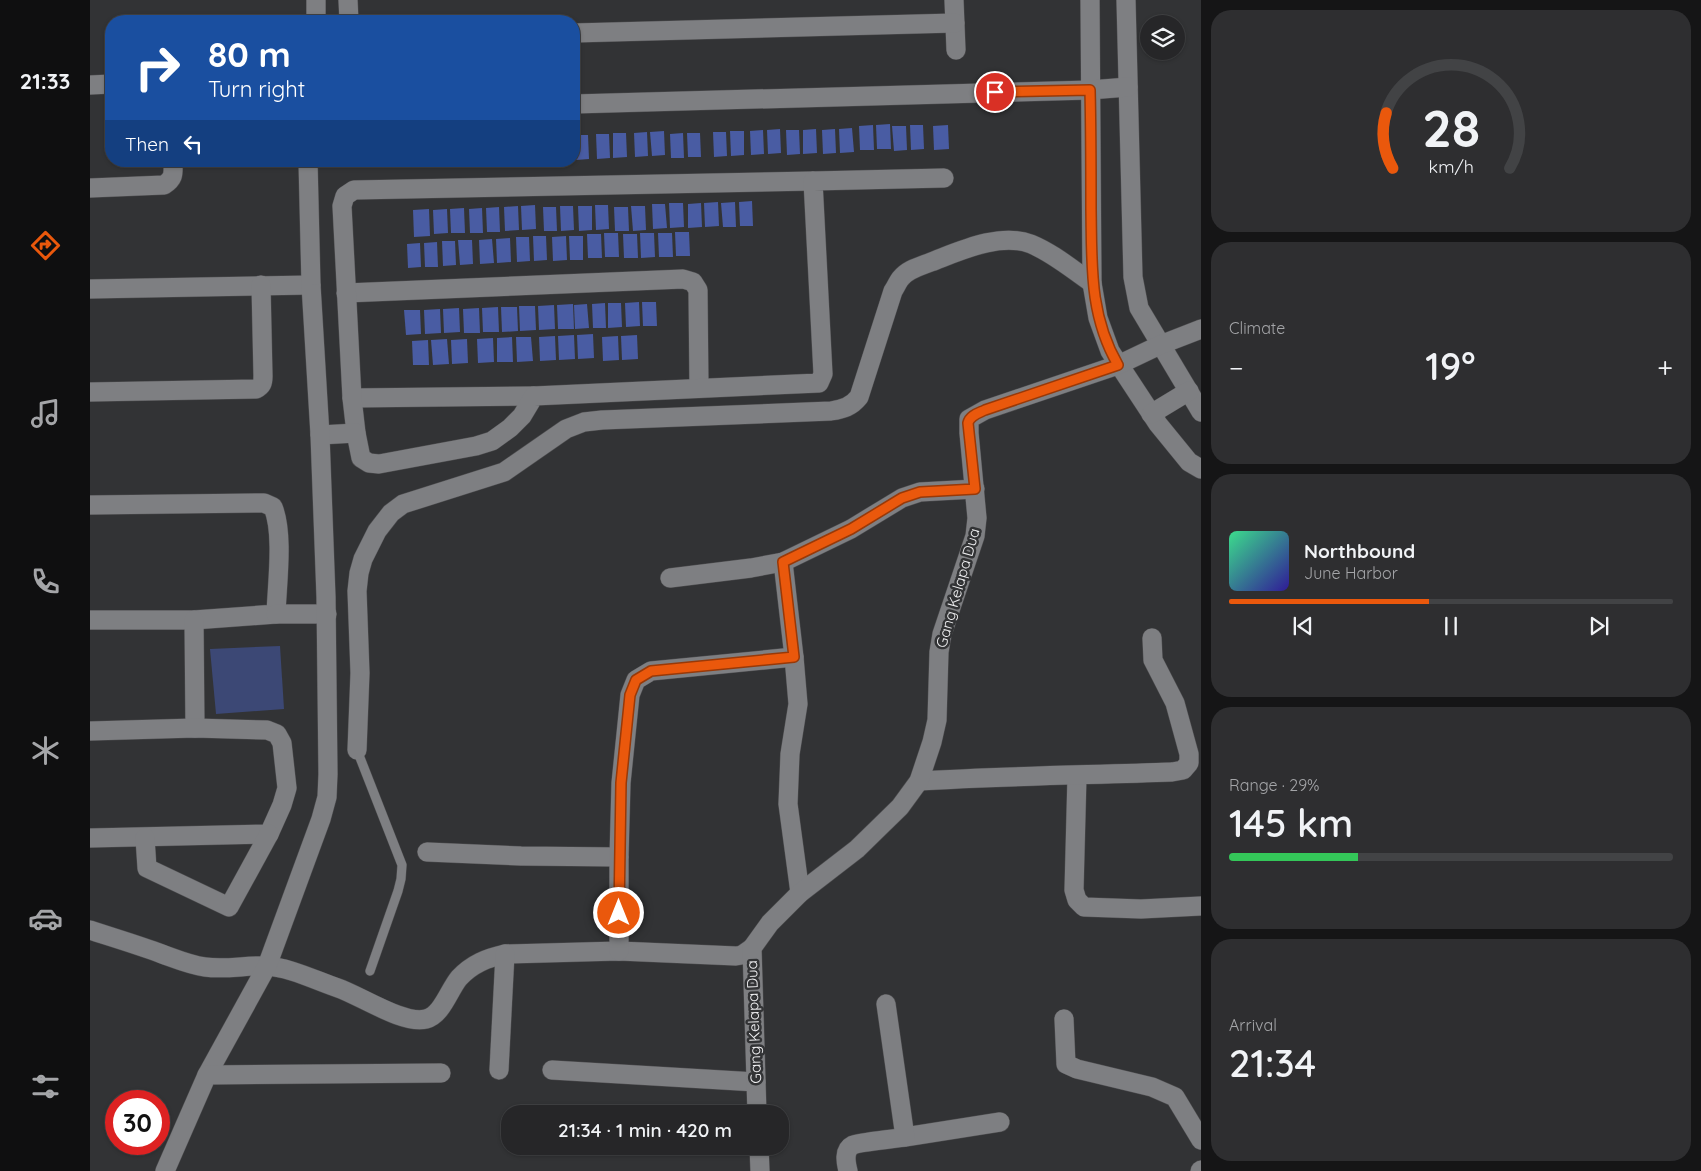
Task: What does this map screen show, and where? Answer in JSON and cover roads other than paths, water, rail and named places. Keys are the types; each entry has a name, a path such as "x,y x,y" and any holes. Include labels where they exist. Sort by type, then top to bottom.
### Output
{"street":[{"path":"316,0 316,15"},
{"path":"348,0 348,15"},
{"path":"954,0 956,50"},
{"path":"1090,0 1092,284 1098,318 1110,352 1151,414 1189,462 1201,469"},
{"path":"1126,0 1133,277 1139,308 1201,412"},
{"path":"580,33 954,23"},
{"path":"90,85 105,84"},
{"path":"580,104 1090,90 1128,87"},
{"path":"90,188 164,186 171,181 173,167"},
{"path":"165,1171 207,1075 266,966 327,797 327,614 320,435 311,285 308,167"},
{"path":"534,396 522,416 510,428 492,441 476,446 379,464 369,463 361,458 352,398 342,206 345,196 354,190 944,178"},
{"path":"352,398 534,396 814,384 822,380 823,374 813,181"},
{"path":"358,750 360,673 357,591 359,574 377,531 391,513 403,504 504,472 566,429 584,422 830,411 846,408 859,397 893,291 901,278 911,270 971,247 990,242 1010,241 1029,244 1046,252 1092,284"},
{"path":"346,293 683,279 693,282 698,290 699,388"},
{"path":"90,392 256,389 260,387 264,376 261,285"},
{"path":"90,289 311,285"},
{"name":"Gang Kelapa Dua","path":"757,1105 752,948 770,923 800,893 857,848 900,807 919,781 932,742 937,720 939,652 942,634 975,536 977,518 969,419 985,410 1118,365 1160,345 1201,329"},
{"path":"1151,414 1188,392"},
{"path":"320,435 356,433"},
{"path":"670,578 752,568 783,562 851,529 902,498 920,492 975,489"},
{"path":"90,505 264,503 273,507 277,516 278,551 276,614"},
{"path":"783,562 798,704 790,754 788,804 800,893"},
{"path":"90,620 194,620 276,614 327,614"},
{"path":"194,620 195,728"},
{"path":"919,781 1004,776 1076,776 1183,770 1189,763 1189,754 1175,703 1153,660 1152,638"},
{"path":"619,951 621,783 630,695 636,680 651,671 794,657"},
{"path":"90,731 195,728 267,730 277,734 282,743 287,788 282,805 269,834 229,907 147,868 145,838"},
{"path":"1076,776 1074,890 1077,900 1084,906 1141,909 1201,906"},
{"path":"90,838 269,834"},
{"path":"427,852 521,856 619,856"},
{"path":"90,930 182,962 205,967 228,969 266,966 291,972 349,992 399,1016 413,1020 428,1019 437,1013 459,978 474,965 488,958 505,954 619,951 736,956 742,955 752,948"},
{"path":"499,1070 505,954"},
{"path":"886,1004 905,1137"},
{"path":"1064,1019 1066,1064 1077,1069 1152,1087 1175,1097 1201,1140"},
{"path":"552,1070 756,1082"},
{"path":"207,1075 441,1073"},
{"path":"848,1171 846,1163 847,1152 853,1146 1000,1122"},
{"path":"759,1155 760,1171"}],"lane":[{"path":"358,750 402,864 398,891 370,972"}]}
